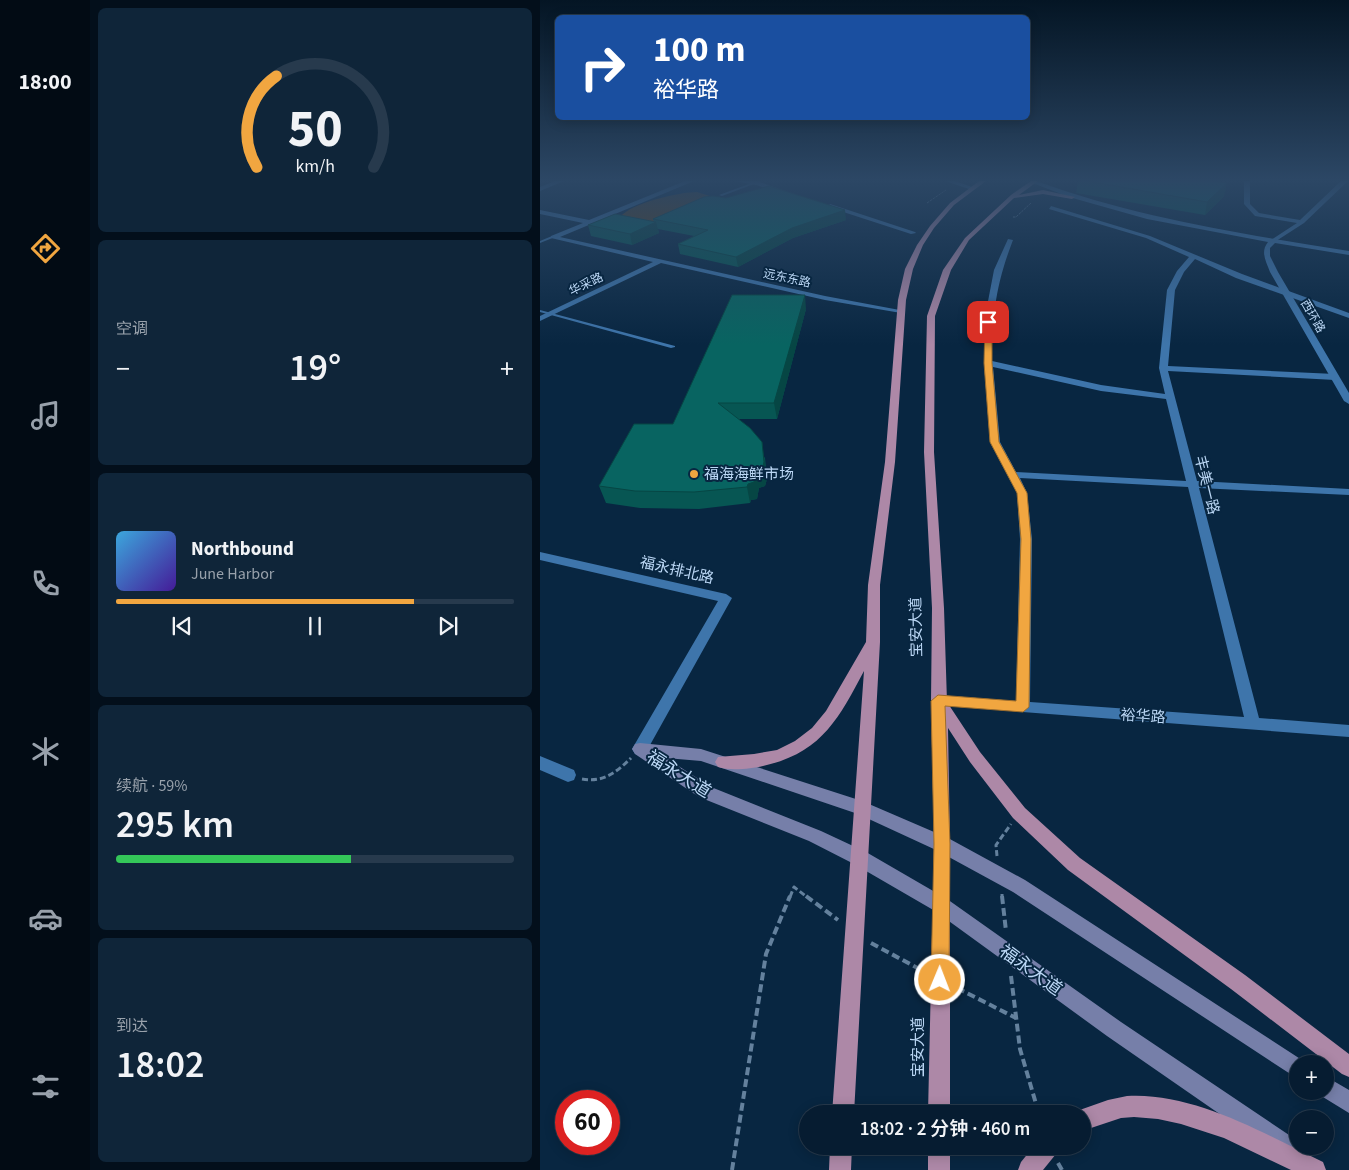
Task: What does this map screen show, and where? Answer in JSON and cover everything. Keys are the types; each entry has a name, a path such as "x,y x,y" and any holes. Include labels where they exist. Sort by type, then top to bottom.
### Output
{"main road":[{"path":"844,1105 873,642 874,585 890,462 901,311 909,269 920,245 927,236"},
{"name":"宝安大道","path":"939,1105 942,844 938,701 938,608 929,452 931,316 939,290 957,254 971,236"},
{"path":"723,762 747,764 786,755 814,737 835,711 873,642"},
{"path":"938,701 975,757 1019,813 1067,858 1259,998 1349,1067"},
{"name":"福永大道","path":"640,749 701,755 862,808 942,844 1020,886 1289,1063"},
{"name":"福永大道","path":"640,749 705,792 768,816 860,858 941,905 1114,1029 1321,1170"},
{"path":"1334,1093 1349,1102"},
{"path":"1091,1116 1103,1111 1133,1106 1166,1110 1206,1122 1252,1140 1315,1170"},
{"path":"840,1170 841,1155"},
{"path":"939,1155 939,1170"},
{"path":"1029,1170 1041,1155"}],"street":[{"path":"1143,236 1239,276 1285,291 1349,316"},
{"path":"1244,236 1349,253"},
{"path":"1273,241 1281,236"},
{"name":"远东东路","path":"553,237 825,298 901,311"},
{"path":"1010,240 998,270 988,322 988,363 995,442 999,454 1014,474 1022,493 1026,539 1023,707"},
{"name":"西环路","path":"1273,241 1267,248 1267,256 1285,291 1349,400"},
{"name":"丰美一路","path":"1193,257 1181,271 1171,290 1163,368 1190,483 1253,724"},
{"name":"华采路","path":"540,319 660,261"},
{"path":"988,363 1101,388 1170,397"},
{"path":"1163,368 1335,377"},
{"path":"1014,474 1349,492"},
{"name":"福永排北路","path":"540,556 726,598 640,749"},
{"name":"裕华路","path":"938,701 1349,731"},
{"path":"540,763 568,775"}],"lane":[{"path":"540,242 553,237"},
{"path":"540,311 673,347"}],"path":[{"path":"568,775 590,782 603,779 620,770 640,749"},
{"path":"732,1170 766,954 794,887 813,899 855,934 1016,1018"}],"building":[{"path":"696,236 777,236 736,257 678,244"},
{"path":"732,295 805,295 774,403 718,403 750,428 762,442 764,462 762,470 756,472 754,482 748,484 747,487 694,492 635,491 599,486 634,424 673,424"}],"place":[{"name":"福海海鲜市场","path":"694,474"}],"route":[{"path":"940,980 942,844 938,701 1023,707 1026,539 1022,493 1014,474 999,454 995,442 988,363 988,322"}]}
